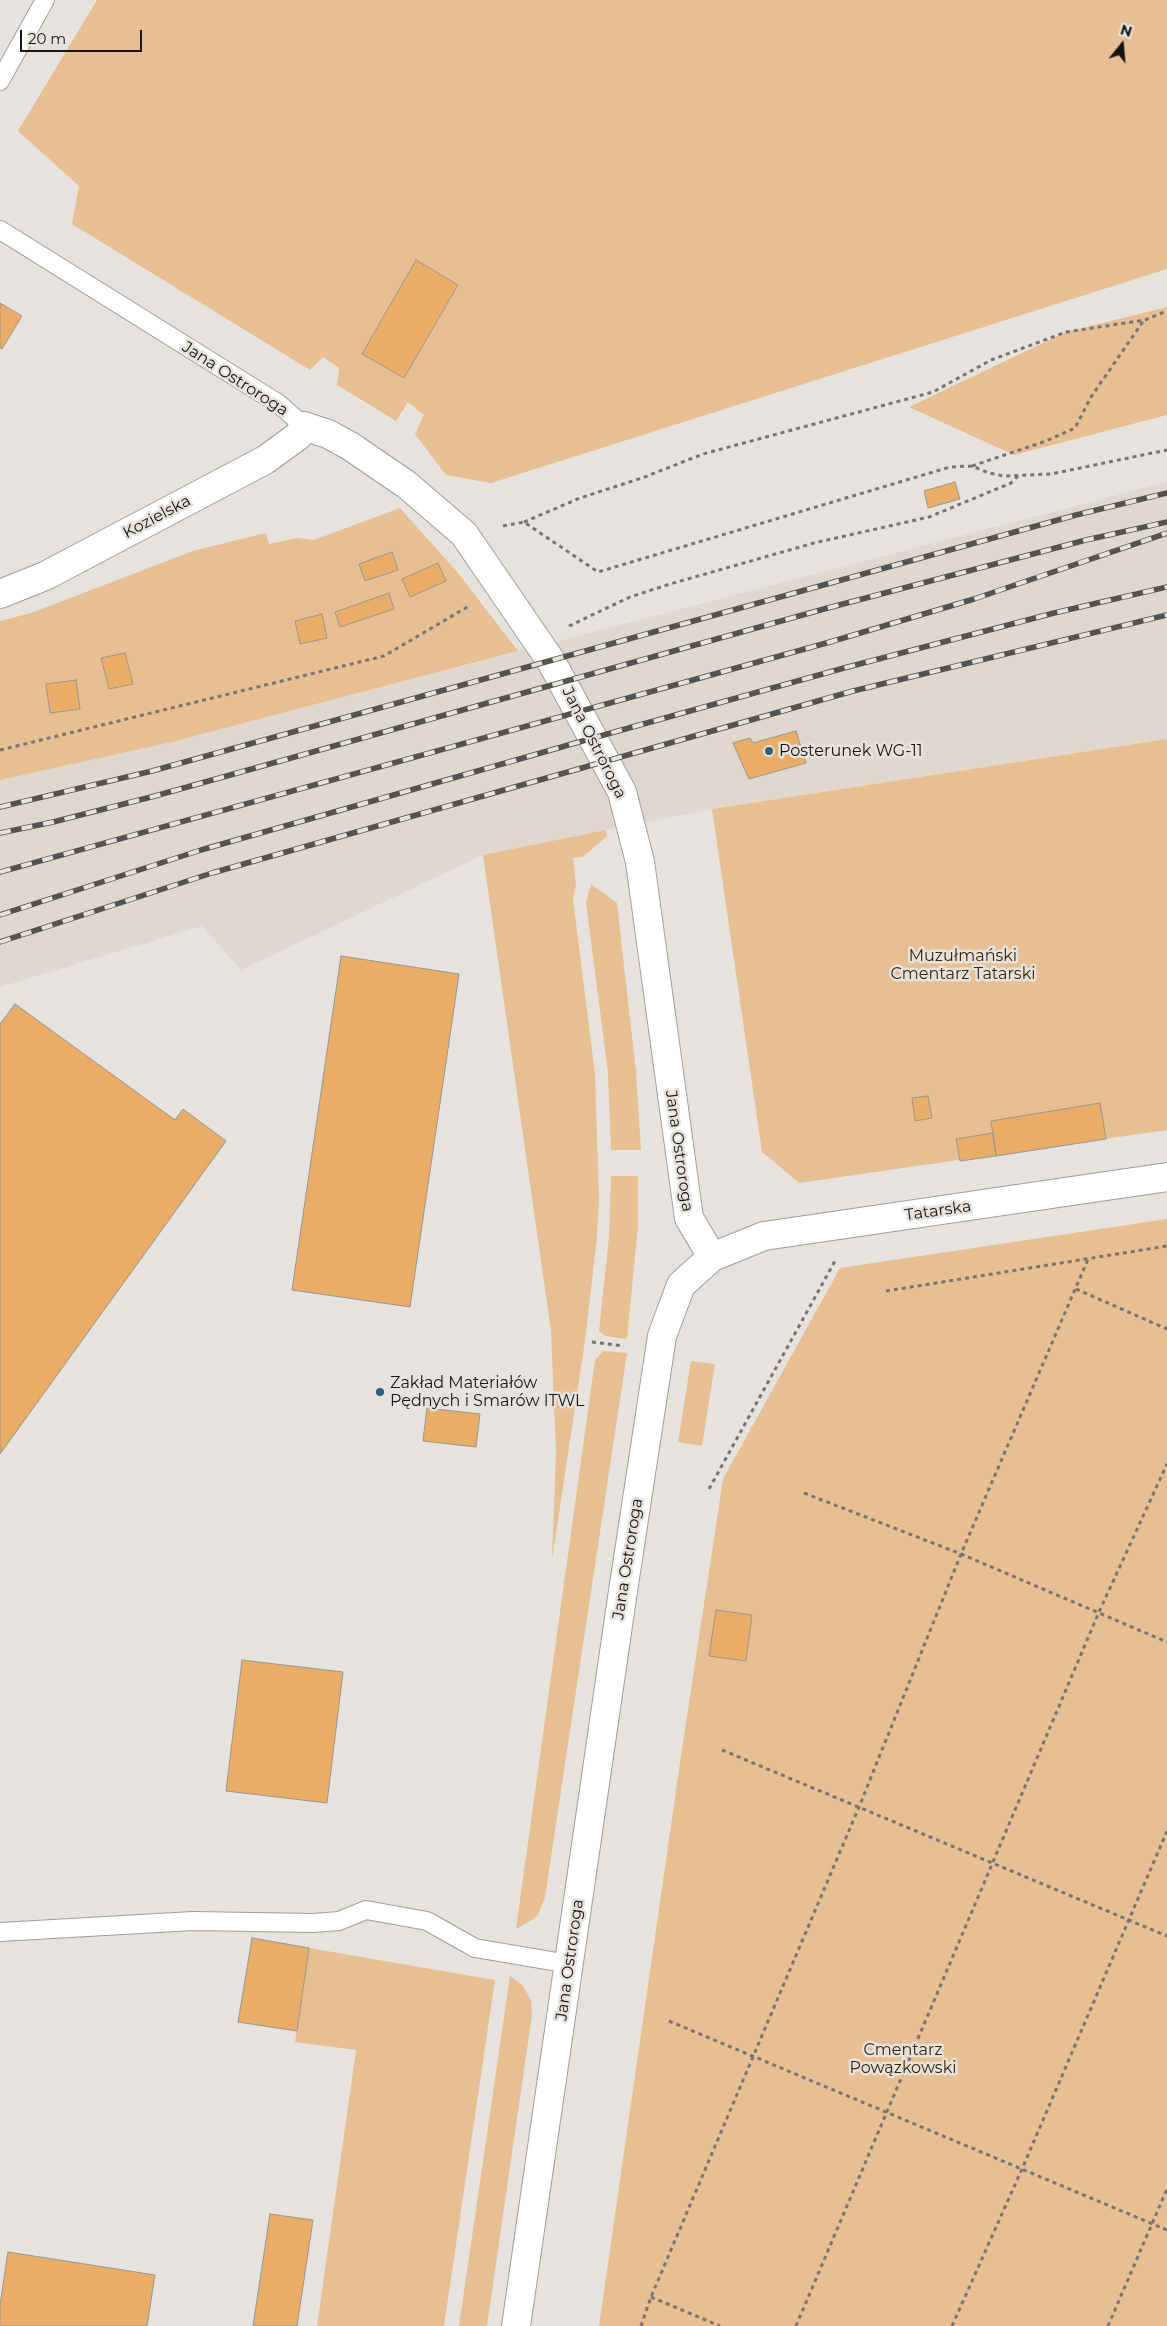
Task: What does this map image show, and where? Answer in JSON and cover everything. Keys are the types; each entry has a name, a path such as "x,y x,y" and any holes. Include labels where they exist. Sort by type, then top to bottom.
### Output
{"street":[{"name":"Jana Ostroroga","path":"304,426 328,434 350,446 407,485 464,534 551,661 622,792 640,862 689,1218 712,1257 681,1285 662,1336 516,2326"},
{"name":"Kozielska","path":"0,594 45,576 265,460 298,436 304,426"},
{"name":"Tatarska","path":"712,1257 764,1236 1167,1177"}],"lane":[{"path":"0,81 45,0"},
{"name":"Jana Ostroroga","path":"0,230 279,404 304,426"},
{"path":"0,1932 193,1922 313,1923 339,1921 366,1910 427,1921 475,1948 569,1964"}],"path":[{"path":"464,534 524,522 580,498 642,478 703,454 933,392 991,360 1057,335 1145,320 1167,311"},
{"path":"524,522 598,572 950,467 972,466 1046,441 1076,428 1091,397 1145,320"},
{"path":"972,466 989,473 1004,476 1051,474 1167,450"},
{"path":"536,640 630,597 670,584 814,544 929,517 1011,483 1019,475"},
{"path":"0,750 384,656 500,588"},
{"path":"886,1291 1167,1246"},
{"path":"709,1489 836,1263 835,1256"},
{"path":"641,2326 651,2297 859,1807 961,1554 1089,1257"},
{"path":"1076,1289 1167,1329"},
{"path":"592,1342 628,1346"},
{"path":"796,2326 1099,1612 1167,1464"},
{"path":"804,1493 961,1554 1167,1642"},
{"path":"722,1750 1167,1936"},
{"path":"952,2326 1167,1831"},
{"path":"669,2021 1167,2230"},
{"path":"1108,2326 1167,2189"},
{"path":"651,2297 720,2326"}],"shaded area":[{"path":"1167,482 1167,739 712,809 483,855 241,970 202,926 0,987 0,780 172,742"}],"green space":[{"path":"97,0 1167,0 1167,269 491,483 446,475 415,434 424,415 408,402 396,421 337,385 339,368 323,357 310,370 72,224 79,186 18,131","holes":["416,261 458,285 404,378 362,354"]},
{"path":"1167,307 1167,415 1014,455 909,407 1066,332"},
{"path":"400,508 458,573 518,651 172,742 0,780 0,621 31,613 193,551 266,533 269,544 297,538 314,540"},
{"name":"Muzułmański Cmentarz Tatarski","path":"1167,739 1167,1130 799,1183 762,1152 712,809"},
{"path":"606,830 607,836 583,857 573,858 576,885 573,899 595,1074 599,1200 597,1237 585,1341 552,1560 556,1453 551,1331 483,855"},
{"path":"591,884 617,903 636,1072 641,1150 611,1150 608,1072 586,903"},
{"path":"611,1176 638,1176 638,1225 627,1339 605,1336 599,1331 609,1237"},
{"name":"Cmentarz Powązkowski","path":"1167,1219 1167,2326 599,2326 723,1479 840,1268"},
{"path":"603,1351 627,1353 545,1897 538,1915 516,1929 595,1360"},
{"path":"691,1361 715,1364 702,1446 678,1442"},
{"path":"309,1948 495,1980 444,2326 317,2326 356,2050 295,2042"},
{"path":"510,1976 522,1985 531,2000 532,2015 487,2326 459,2326"}],"building":[{"path":"416,260 458,285 404,378 362,354"},
{"path":"0,303 22,316 2,349 0,348"},
{"path":"955,482 960,499 928,508 924,491"},
{"path":"392,552 398,570 365,581 359,564"},
{"path":"438,563 446,581 410,597 402,579"},
{"path":"389,593 394,609 340,627 335,612"},
{"path":"322,614 327,638 300,644 295,621"},
{"path":"125,653 133,684 109,689 101,658"},
{"path":"76,680 80,709 50,713 46,684"},
{"name":"Posterunek WG-11","path":"796,731 806,763 749,779 733,743 750,738 753,743"},
{"path":"341,956 459,974 410,1307 292,1290"},
{"path":"15,1004 175,1120 183,1109 226,1141 0,1454 0,1024"},
{"path":"928,1096 932,1118 915,1121 912,1098"},
{"path":"1100,1103 1106,1139 996,1156 991,1121"},
{"path":"993,1133 996,1156 960,1161 956,1139"},
{"path":"427,1408 480,1414 476,1447 423,1441"},
{"path":"716,1610 752,1615 746,1661 709,1656"},
{"path":"242,1660 343,1672 327,1803 226,1791"},
{"path":"252,1938 309,1948 297,2031 238,2022"},
{"path":"270,2214 313,2220 297,2326 253,2326"},
{"path":"8,2252 155,2275 147,2326 0,2326 0,2305"}],"railway":[{"path":"0,807 152,771 1076,515 1167,493"},
{"path":"0,833 53,822 155,796 824,609 1086,540 1167,522"},
{"path":"0,872 830,642 974,599 1167,533"},
{"path":"0,915 201,850 593,738 844,668 1054,613 1167,587"},
{"path":"0,942 212,873 853,691 1167,615"}],"place":[{"name":"Posterunek WG-11","path":"769,751"},
{"name":"Zakład Materiałów Pędnych i Smarów ITWL","path":"380,1392"}]}
